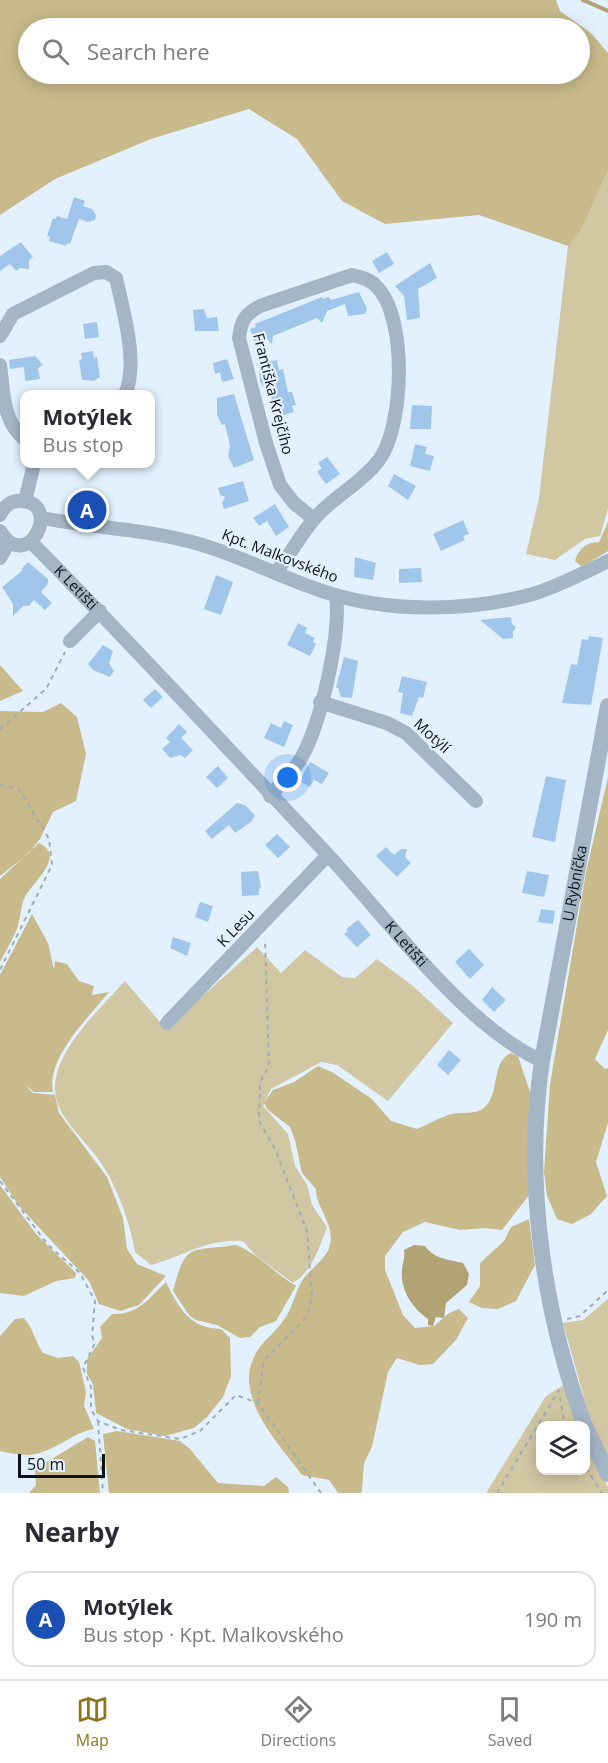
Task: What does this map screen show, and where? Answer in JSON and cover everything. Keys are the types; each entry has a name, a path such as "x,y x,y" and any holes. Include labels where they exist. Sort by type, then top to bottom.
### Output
{"street":[{"path":"0,336 13,314 94,273 106,272 116,278 127,330 131,381 127,390"},
{"name":"Františka Krejčího","path":"275,573 291,554 314,519 334,499 365,476 380,460 391,440 398,373 395,326 390,308 377,286 363,277 352,275 260,306 246,313 240,323 239,338 266,443 280,485 294,503 314,519"},
{"path":"0,365 7,418 12,428 20,435"},
{"path":"25,501 33,468"},
{"path":"0,558 5,536 20,545 31,542 40,531 42,518 36,507 25,501 13,501 1,510"},
{"name":"Kpt. Malkovského","path":"42,518 161,535 196,543 225,551 275,573 336,595 387,606 448,605 508,600 546,589 608,561"},
{"name":"K Letišti","path":"31,542 100,611 270,796 328,855 460,1001 516,1049 542,1061"},
{"path":"270,796 300,760 320,702 334,657 339,613 336,595"},
{"path":"70,641 100,611"},
{"name":"Motýlí","path":"320,702 387,723 406,732 476,801"},
{"name":"U Rybníčka","path":"542,1061 608,706"},
{"name":"K Lesu","path":"167,1023 328,855"},
{"path":"542,1061 535,1121 535,1170 541,1235 564,1386 582,1421"},
{"path":"590,1437 608,1474"}],"path":[{"path":"0,729 46,689 70,641"},
{"path":"0,785 19,789 49,839 52,865 0,970"},
{"path":"258,1403 264,1361 307,1316 312,1297 307,1232 275,1149 259,1121 260,1082 269,1066 264,924"},
{"path":"0,1181 48,1245 80,1273 95,1301 92,1336 95,1343 83,1368 91,1387 91,1409 98,1421 103,1493"},
{"path":"555,1321 579,1316 608,1290"},
{"path":"564,1386 565,1421"},
{"path":"497,1493 564,1386"},
{"path":"98,1421 121,1430 180,1439 200,1431 236,1395 258,1403 321,1493"},
{"path":"590,1475 602,1493"}],"shaded area":[{"path":"0,0 556,0 560,11 570,18 18,18 18,84 590,84 590,32 608,53 608,171 580,232 568,246 479,215 385,224 342,201 297,139 249,109 151,139 55,179 0,215"},
{"path":"608,171 608,509 600,536 585,539 555,560 526,554 539,498 568,246 580,232"},
{"path":"608,522 608,551 582,567 575,561 578,553 587,545 599,542"},
{"path":"0,665 23,691 0,701"},
{"path":"61,703 77,717 86,754 76,801 53,812 40,839 29,853 0,876 0,711 43,712"},
{"path":"608,777 608,1030 595,1059 605,1069 608,1068 608,1123 596,1162 607,1196 591,1214 572,1224 557,1219 547,1196 544,1172 550,1084 586,872"},
{"path":"39,843 47,848 50,855 49,862 25,897 17,929 0,962 0,879"},
{"path":"32,914 48,943 54,970 55,961 67,964 79,981 94,986 92,995 109,992 62,1052 53,1079 53,1092 34,1092 25,1085 33,1093 55,1095 59,1113 107,1177 123,1218 127,1249 137,1264 166,1276 139,1305 120,1311 99,1304 89,1281 19,1206 0,1177 0,975"},
{"path":"257,947 281,973 305,950 342,977 355,978 377,959 413,986 453,1023 388,1101 337,1065 321,1062 271,1089 263,1106 288,1134 295,1166 307,1185 312,1205 327,1227 310,1265 293,1283 255,1255 243,1241 218,1242 151,1265 135,1252 128,1222 108,1174 64,1116 57,1102 55,1087 58,1069 69,1047 88,1021 125,981 166,1029"},
{"path":"511,1053 518,1056 533,1101 529,1195 502,1230 484,1228 460,1230 425,1222 403,1232 385,1256 385,1270 403,1315 415,1328 434,1326 449,1313 459,1309 468,1318 456,1340 433,1364 420,1365 397,1358 388,1372 372,1447 364,1463 361,1493 338,1493 329,1480 302,1475 262,1420 254,1404 250,1388 249,1373 257,1351 285,1318 302,1281 329,1250 331,1237 316,1189 302,1173 290,1127 267,1109 264,1103 273,1090 294,1082 318,1066 332,1072 372,1099 391,1121 417,1129 448,1115 481,1110 491,1097 500,1064"},
{"path":"0,1185 36,1234 76,1273 75,1278 56,1281 24,1296 0,1293"},
{"path":"529,1219 535,1265 516,1301 498,1309 482,1308 469,1302 480,1286 480,1263 504,1241 511,1227"},
{"path":"235,1245 249,1251 296,1286 276,1321 260,1327 250,1337 240,1338 217,1325 196,1320 189,1315 173,1291 186,1256 199,1249"},
{"path":"414,1245 425,1246 437,1256 463,1263 469,1274 467,1285 446,1303 444,1318 436,1317 433,1326 428,1325 428,1319 412,1304 403,1284 404,1250"},
{"path":"166,1282 186,1315 201,1325 221,1329 230,1338 231,1376 223,1397 207,1417 194,1428 165,1436 127,1429 96,1413 93,1384 87,1374 87,1359 102,1338 100,1327 112,1314 121,1314 136,1309"},
{"path":"608,1299 608,1459 594,1433 563,1323 583,1320"},
{"path":"24,1318 43,1353 58,1358 73,1356 79,1362 86,1392 84,1406 94,1429 45,1451 28,1455 0,1451 0,1336 15,1319"},
{"path":"565,1384 578,1421 536,1421 536,1475 590,1475 590,1453 608,1487 608,1493 486,1493 546,1396"},
{"path":"117,1431 180,1441 190,1449 218,1483 264,1486 276,1477 288,1487 289,1493 109,1493 103,1434"},
{"path":"88,1437 95,1441 100,1493 29,1493 36,1485 35,1469"}],"building":[{"path":"74,197 85,201 83,206 92,209 96,215 95,220 88,222 79,219 70,244 67,243 66,246 49,241 50,237 47,236 53,218 56,219 57,216 67,219"},
{"path":"21,242 33,257 29,260 29,269 20,268 16,271 10,264 0,271 0,256"},
{"path":"387,252 394,264 379,273 372,261"},
{"path":"430,263 437,278 418,289 420,318 407,320 404,296 395,286"},
{"path":"359,292 367,309 365,314 348,316 345,304 327,311 322,323 317,318 273,336 272,344 267,339 254,341 250,329 256,327 255,324 322,297 323,299 329,297 331,300"},
{"path":"204,309 207,318 217,317 219,331 195,331 193,310"},
{"path":"97,322 99,337 85,339 83,324"},
{"path":"93,351 94,358 97,357 100,377 94,381 82,380 79,360 82,359 81,353"},
{"path":"35,356 43,365 38,368 40,379 25,381 24,367 10,369 9,360"},
{"path":"227,359 234,379 222,382 220,372 215,374 213,363"},
{"path":"277,360 279,370 283,369 288,392 292,392 296,405 292,406 294,412 277,417 268,385 263,386 260,382 259,364"},
{"path":"234,394 254,460 234,468 228,456 230,446 225,424 222,425 217,415 217,398"},
{"path":"412,405 432,406 431,429 410,429"},
{"path":"415,444 427,447 425,454 434,456 430,471 410,466"},
{"path":"327,457 340,474 326,484 317,472 322,468 318,463"},
{"path":"394,474 416,486 408,500 388,486"},
{"path":"243,481 249,501 224,509 222,503 225,497 220,495 218,488"},
{"path":"275,504 289,527 276,536 267,521 259,526 253,518"},
{"path":"463,520 469,534 463,536 465,540 441,551 433,534"},
{"path":"355,557 376,563 373,580 354,577"},
{"path":"28,562 48,579 48,584 41,592 52,603 45,610 34,600 29,606 23,606 13,616 13,604 2,587 23,570 21,569"},
{"path":"421,568 422,582 399,583 399,569"},
{"path":"216,575 233,582 221,615 204,609"},
{"path":"511,617 512,624 516,627 513,638 503,639 480,620"},
{"path":"298,623 307,628 305,633 315,638 313,642 316,644 310,656 287,645"},
{"path":"589,636 603,638 591,705 562,703 571,664 577,665 582,639 588,640"},
{"path":"103,645 113,651 109,663 114,671 110,677 93,670 88,664"},
{"path":"344,657 358,661 352,698 341,697 336,688"},
{"path":"402,676 427,682 423,698 419,697 412,716 400,713 403,693 398,692"},
{"path":"155,689 163,697 151,708 143,700"},
{"path":"284,721 293,725 284,747 264,738 271,723 281,728"},
{"path":"179,724 187,732 181,738 193,750 185,758 180,755 170,758 162,749 170,742 166,738"},
{"path":"310,762 329,773 322,784 314,780 310,787 299,781"},
{"path":"218,766 228,778 217,788 206,777"},
{"path":"546,776 566,780 555,842 532,837"},
{"path":"237,803 245,805 255,815 251,822 235,833 229,825 212,839 205,831"},
{"path":"277,834 290,847 278,858 265,845"},
{"path":"386,847 394,855 401,849 407,849 405,857 411,863 397,877 376,856"},
{"path":"258,871 261,888 259,888 259,895 242,896 241,872"},
{"path":"527,871 549,875 544,897 522,893"},
{"path":"200,902 213,906 208,922 195,917"},
{"path":"541,909 555,911 553,924 538,922"},
{"path":"358,920 371,935 357,947 344,934 348,931 346,929"},
{"path":"173,937 191,943 187,956 170,948"},
{"path":"469,949 484,965 470,979 455,962"},
{"path":"492,987 506,1000 494,1012 482,1000"},
{"path":"449,1050 461,1060 448,1075 437,1065"}],"waterway":[{"path":"583,0 608,11"}],"place":[{"name":"Motýlek","path":"87,510"}]}
